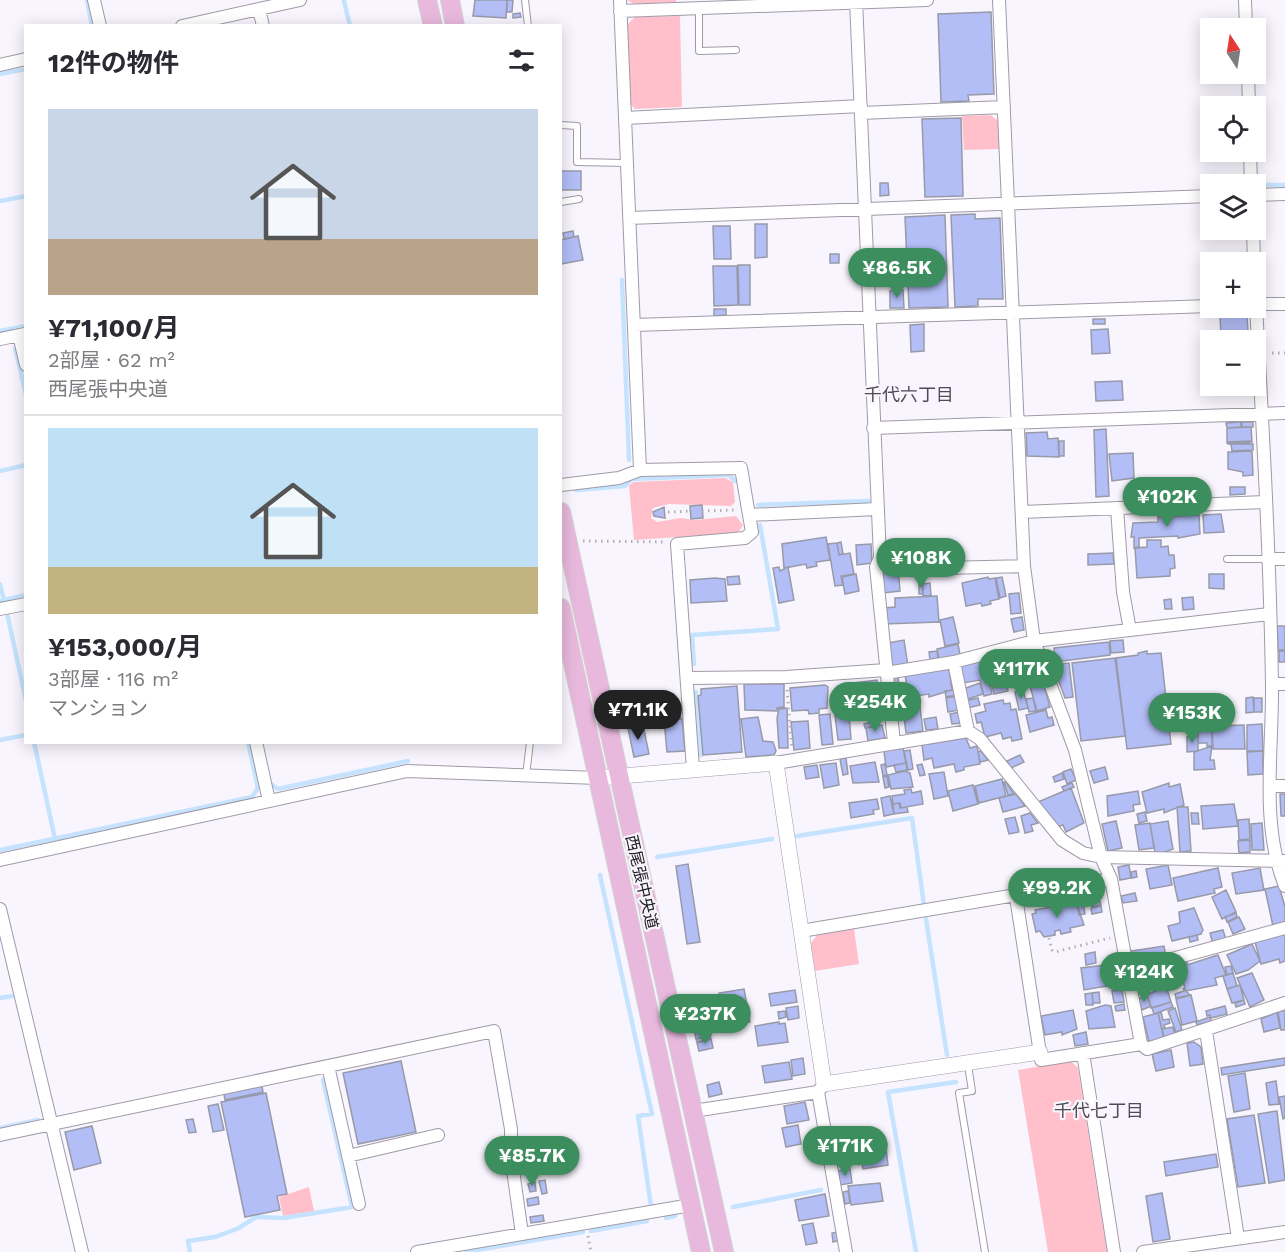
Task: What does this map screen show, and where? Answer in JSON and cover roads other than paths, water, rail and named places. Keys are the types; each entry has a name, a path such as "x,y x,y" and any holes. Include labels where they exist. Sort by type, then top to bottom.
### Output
{"main road":[{"path":"427,0 433,24"},
{"path":"450,0 455,24"},
{"name":"西尾張中央道","path":"562,517 724,1252"},
{"name":"西尾張中央道","path":"562,618 701,1252"}],"street":[{"path":"94,0 100,24"},
{"path":"191,24 300,0"},
{"path":"640,470 620,6 699,8 927,0"},
{"path":"999,0 1024,566 1034,641 1075,750 1101,857 1111,879 1141,1044 1147,1049 1285,1003"},
{"path":"1245,0 1246,18"},
{"path":"856,1 880,558 876,567 894,743"},
{"path":"259,9 263,24"},
{"path":"0,65 24,59"},
{"path":"625,118 861,109 1004,107"},
{"path":"1266,195 1285,194"},
{"path":"629,218 1200,196"},
{"path":"1266,305 1285,304"},
{"path":"634,326 1200,306"},
{"path":"1257,318 1272,684 1270,786 1285,886"},
{"path":"0,339 22,334 24,350"},
{"path":"873,428 1285,413"},
{"path":"562,485 619,478 640,470 741,468 752,532 745,538 677,544 693,769"},
{"path":"1022,512 1265,502"},
{"path":"748,512 877,508"},
{"path":"1117,508 1123,592 1130,630"},
{"path":"880,558 943,557 943,568 1024,566"},
{"path":"1267,559 1285,559"},
{"path":"0,609 24,604"},
{"path":"688,678 786,677 886,672 954,662 1034,641 1269,614"},
{"path":"954,662 968,731"},
{"path":"1272,684 1285,684"},
{"path":"0,860 407,771 598,778 776,763 968,731 980,739 1062,840 1083,853 1101,857 1280,861"},
{"path":"256,744 269,801"},
{"path":"776,763 846,1252"},
{"path":"1270,786 1285,786"},
{"path":"801,932 1111,879"},
{"path":"1016,897 1041,1060 1141,1044"},
{"path":"0,909 82,1252"},
{"path":"1128,971 1285,928"},
{"path":"0,1135 494,1031 511,1129 511,1156 522,1234"},
{"path":"1206,1031 1238,1238"},
{"path":"693,1111 1040,1052"},
{"path":"1083,1053 1114,1252"},
{"path":"328,1066 358,1204"},
{"path":"348,1156 438,1136"},
{"path":"417,1252 691,1204"},
{"path":"1143,1252 1285,1232"}],"lane":[{"path":"525,0 528,24"},
{"path":"699,8 699,51 736,50"},
{"path":"562,125 577,126 577,162 627,163"},
{"path":"562,202 579,199"},
{"path":"1227,559 1267,559"},
{"path":"526,776 530,744"},
{"path":"968,1063 972,1091 959,1093 985,1252"}],"waterway":[{"path":"87,0 92,24"},
{"path":"344,1 350,24"},
{"path":"0,74 24,69"},
{"path":"1267,185 1285,185"},
{"path":"0,201 24,196"},
{"path":"622,280 629,460"},
{"path":"0,331 24,326"},
{"path":"15,348 24,386"},
{"path":"0,471 24,465"},
{"path":"576,490 625,486 632,479 729,475 735,481"},
{"path":"758,505 869,501"},
{"path":"694,664 692,635 778,629 760,525"},
{"path":"0,584 4,600"},
{"path":"0,601 24,595"},
{"path":"7,613 24,692"},
{"path":"696,692 701,755"},
{"path":"0,740 24,735"},
{"path":"34,744 55,839"},
{"path":"1,850 252,797 258,788 248,744"},
{"path":"271,784 278,789 408,761"},
{"path":"797,836 912,818 924,905"},
{"path":"657,857 772,839"},
{"path":"600,875 652,1114 638,1116 651,1206"},
{"path":"926,919 947,1055"},
{"path":"0,998 12,996"},
{"path":"190,1252 188,1241 215,1237 239,1228 256,1217 284,1218 352,1207 323,1080"},
{"path":"916,1252 888,1092 956,1082"},
{"path":"0,1128 38,1120"},
{"path":"733,1207 821,1190"},
{"path":"666,1218 675,1216"},
{"path":"591,1231 647,1221"},
{"path":"466,1252 583,1232"}],"district":[{"name":"千代六丁目","path":"909,394"},
{"name":"千代七丁目","path":"1099,1110"}]}
